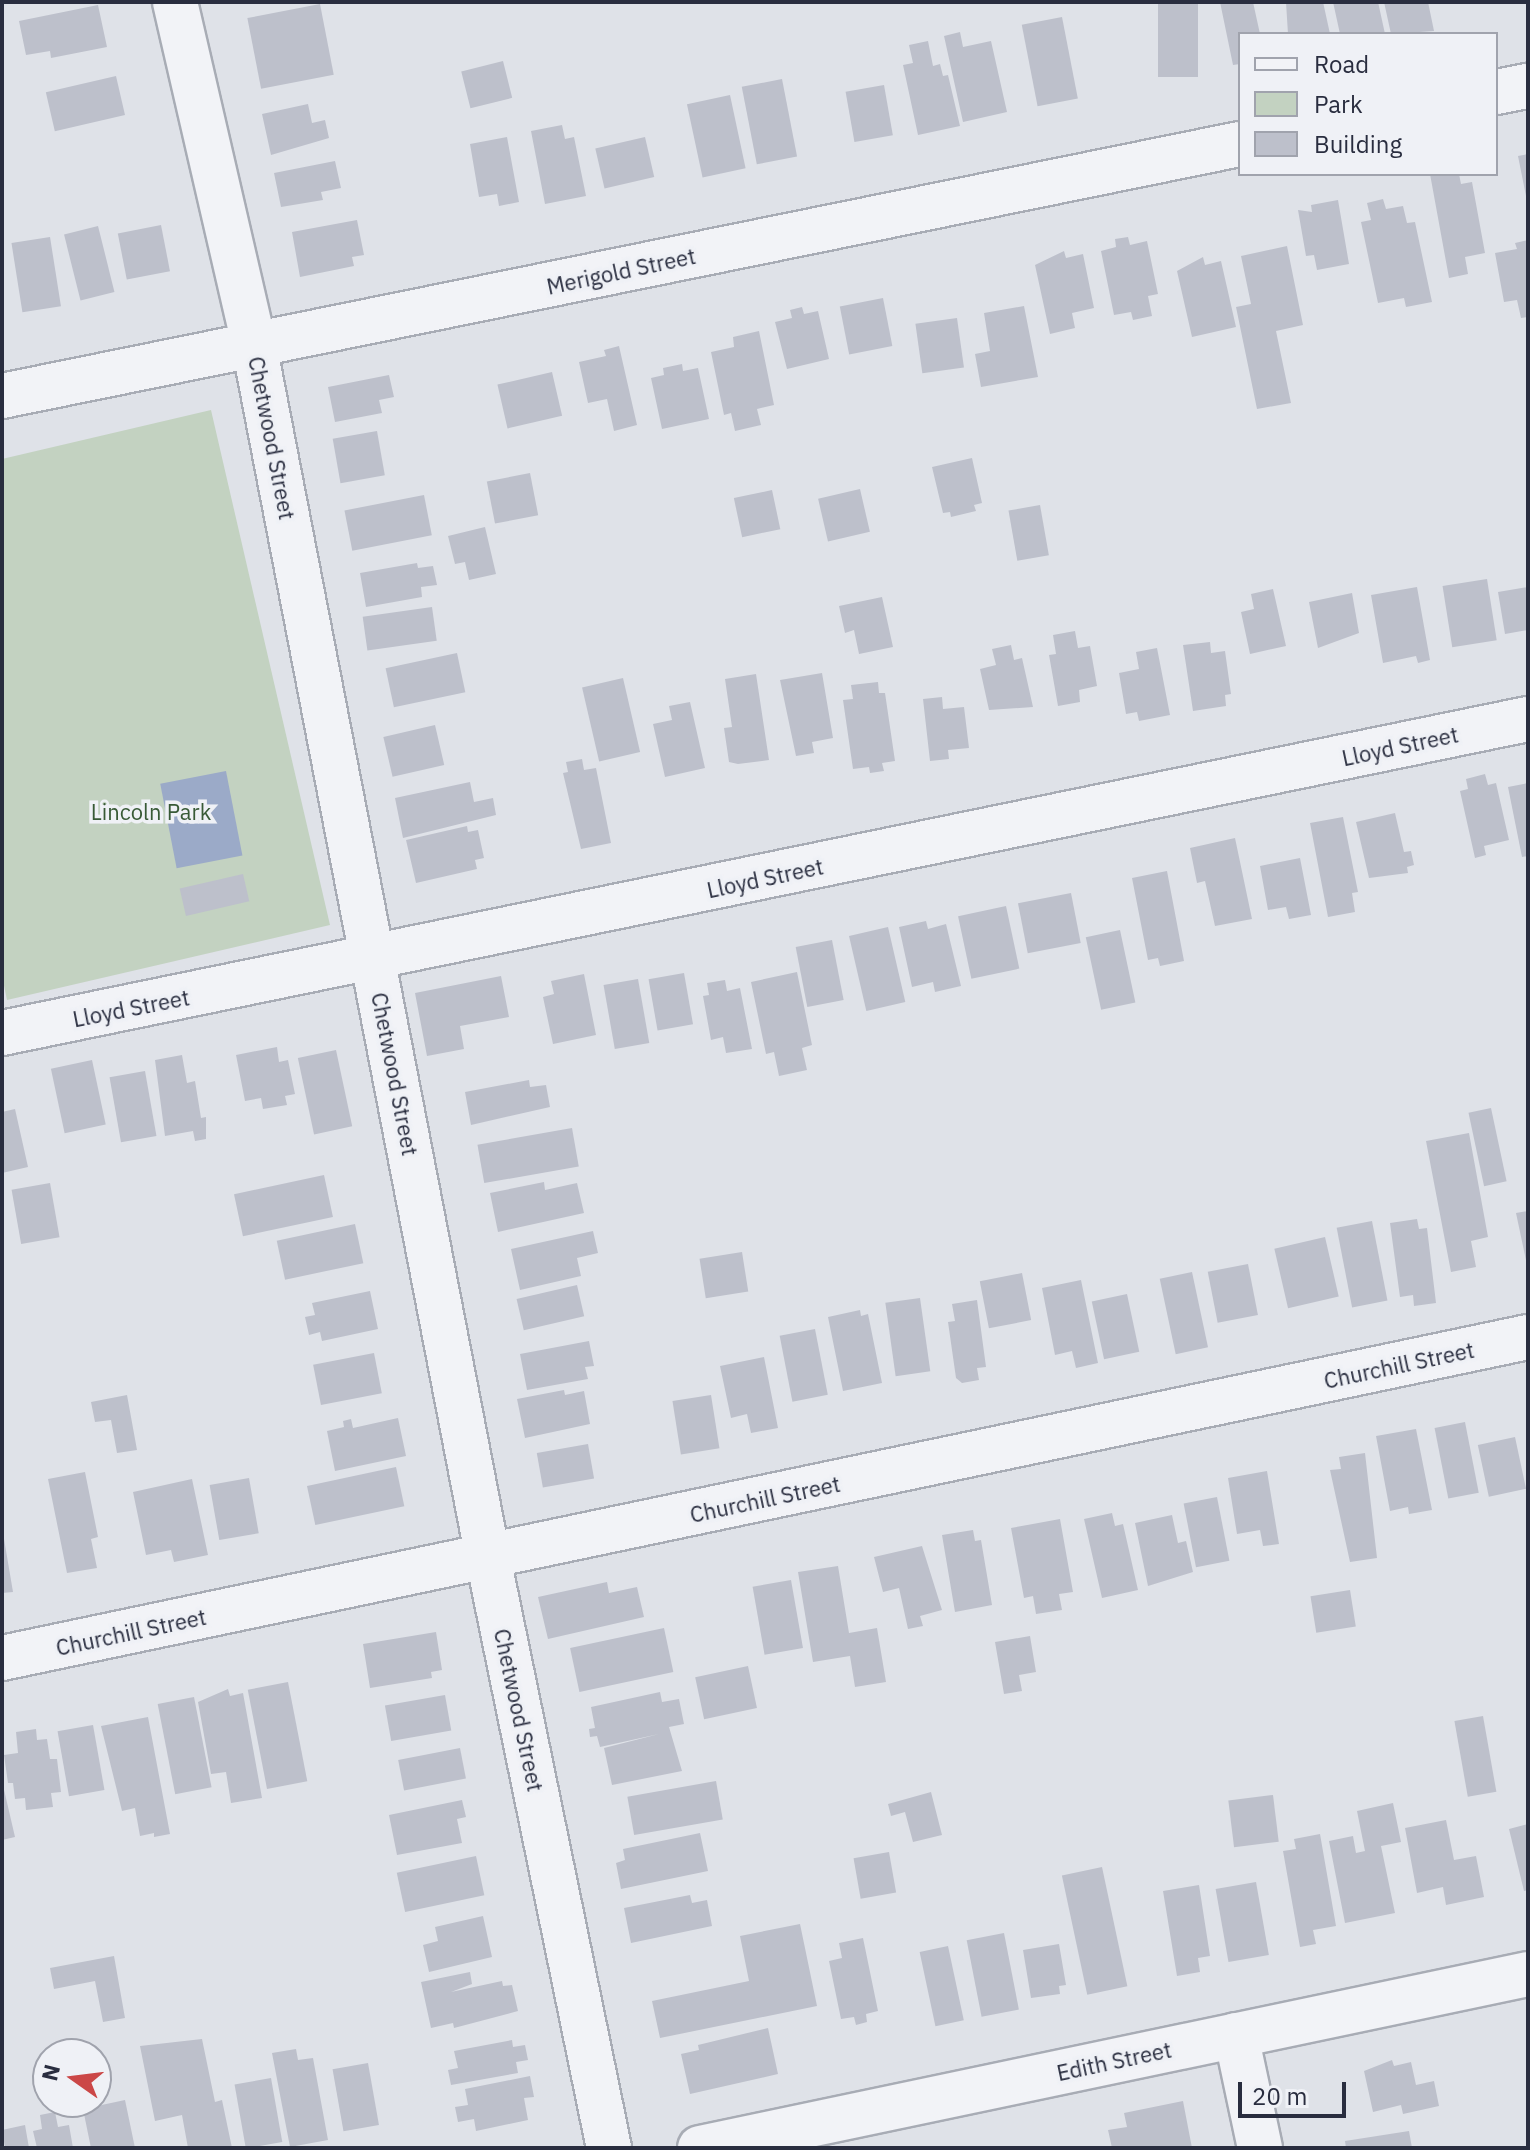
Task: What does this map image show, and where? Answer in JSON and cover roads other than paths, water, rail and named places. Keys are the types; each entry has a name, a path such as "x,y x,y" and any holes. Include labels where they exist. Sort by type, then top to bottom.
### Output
{"street":[{"name":"Chetwood Street","path":"175,2 254,345 488,1558 609,2148"},
{"path":"1498,92 1528,86"},
{"name":"Merigold Street","path":"2,396 1238,144"},
{"name":"Lloyd Street","path":"2,1033 373,960 1528,719"},
{"name":"Churchill Street","path":"2,1658 1528,1337"},
{"name":"Edith Street","path":"700,2148 1528,1974"},
{"path":"1236,2035 1260,2148"}],"water":[{"path":"226,771 242,855 177,868 160,784"}],"park label":[{"name":"Lincoln Park","path":"151,812"}]}
